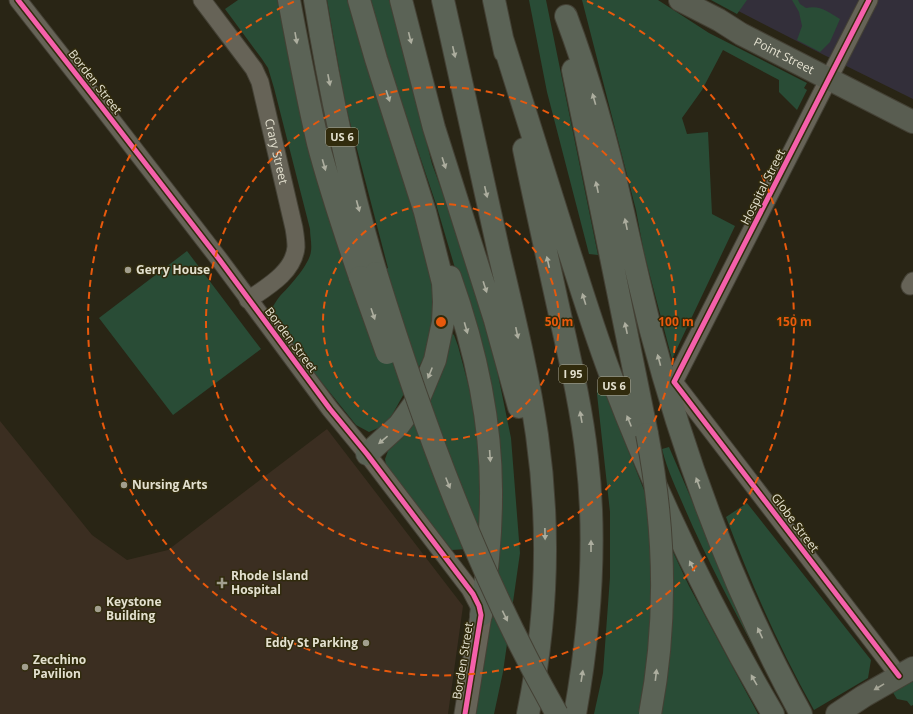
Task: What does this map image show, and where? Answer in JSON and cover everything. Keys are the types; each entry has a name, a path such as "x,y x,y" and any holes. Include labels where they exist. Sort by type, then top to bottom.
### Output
{"highway":[{"path":"289,0 319,144 342,224 368,275 388,355 402,386 434,447 500,605 557,714"},
{"name":"US 6","path":"315,0 331,90 357,202 368,275"},
{"path":"359,0 376,59 425,212 466,326 479,379 487,428 491,474 491,508 487,568 481,615"},
{"path":"401,0 434,128 495,320 544,495"},
{"path":"443,0 527,378 537,435 544,495 545,551 537,663 528,714"},
{"name":"I 95","path":"494,0 535,204 573,373 587,458 591,516 590,589 584,661 575,714"},
{"path":"564,8 593,96 623,211 651,332 686,450 712,520 760,632 799,710"},
{"path":"564,8 578,100 652,460 661,534 662,582 661,628 657,674 650,714"},
{"name":"US 6","path":"502,38 588,313 625,412 656,488 693,567 731,642 773,714"},
{"path":"367,454 392,433 410,411 427,379 435,360 440,340 444,315 442,283 425,212"}],"main road":[{"name":"Point Street","path":"680,0 828,80 913,122"},
{"name":"Point Street","path":"696,0 719,20"},
{"path":"837,714 906,672"}],"street":[{"name":"Borden Street","path":"18,0 101,106 330,409 367,454 470,589 479,606 481,615 465,714"},
{"name":"Crary Street","path":"202,0 254,69 260,82 294,228 296,248 291,263 279,278 248,300"},
{"name":"Hospital Street","path":"674,382 869,0"},
{"name":"Globe Street","path":"674,382 906,672"}],"shaded area":[{"path":"717,0 913,0 913,99 824,55"},
{"name":"Rhode Island Hospital","path":"0,421 92,535 127,560 168,550 327,429 463,606 448,714 0,714"}],"green space":[{"path":"238,0 277,0 349,280 388,268 345,103 327,0 348,0 424,242 433,282 435,323 425,356 392,415 385,425 369,432 356,425 267,314 307,262 310,256 311,248 310,229 268,68 225,9"},
{"path":"367,0 391,0 432,164 459,237 496,365 511,438 520,553 503,672 494,714 473,714 497,514 460,285 436,204"},
{"path":"529,0 546,0 598,255 589,254 547,92"},
{"path":"582,0 658,0 709,33 807,83 804,88 807,90 797,110 779,92 779,80 723,50 702,90 682,118 687,134 708,132 712,214 735,226 672,359 644,253 636,210"},
{"path":"711,0 747,0 737,14"},
{"path":"792,0 798,0 800,4 806,8 820,8 840,19 830,42 820,52 797,40 802,26 799,12"},
{"path":"187,251 261,349 173,415 99,318"},
{"path":"451,333 454,335 458,346 475,410 480,448 481,548 452,550 391,473 386,465 385,459 388,451 413,425 432,392"},
{"path":"598,385 602,385 644,490 689,586 758,714 594,714 603,673 610,577 610,512 597,394"},
{"path":"669,447 759,657 693,528 662,449"},
{"path":"747,503 871,660 868,678 814,710 801,687 766,615 726,517"},
{"path":"913,678 913,705 911,706 907,701 897,699 892,691"}],"cycle path":[{"path":"18,0 219,259 330,409 367,454 473,594 479,606 481,615 465,714"},
{"path":"869,0 674,382 899,676"}],"place":[{"name":"Gerry House","path":"128,270"},
{"name":"Nursing Arts","path":"124,485"},
{"name":"Rhode Island Hospital","path":"222,583"},
{"name":"Keystone Building","path":"98,609"},
{"name":"Eddy St Parking","path":"366,643"},
{"name":"Zecchino Pavilion","path":"25,667"}]}
